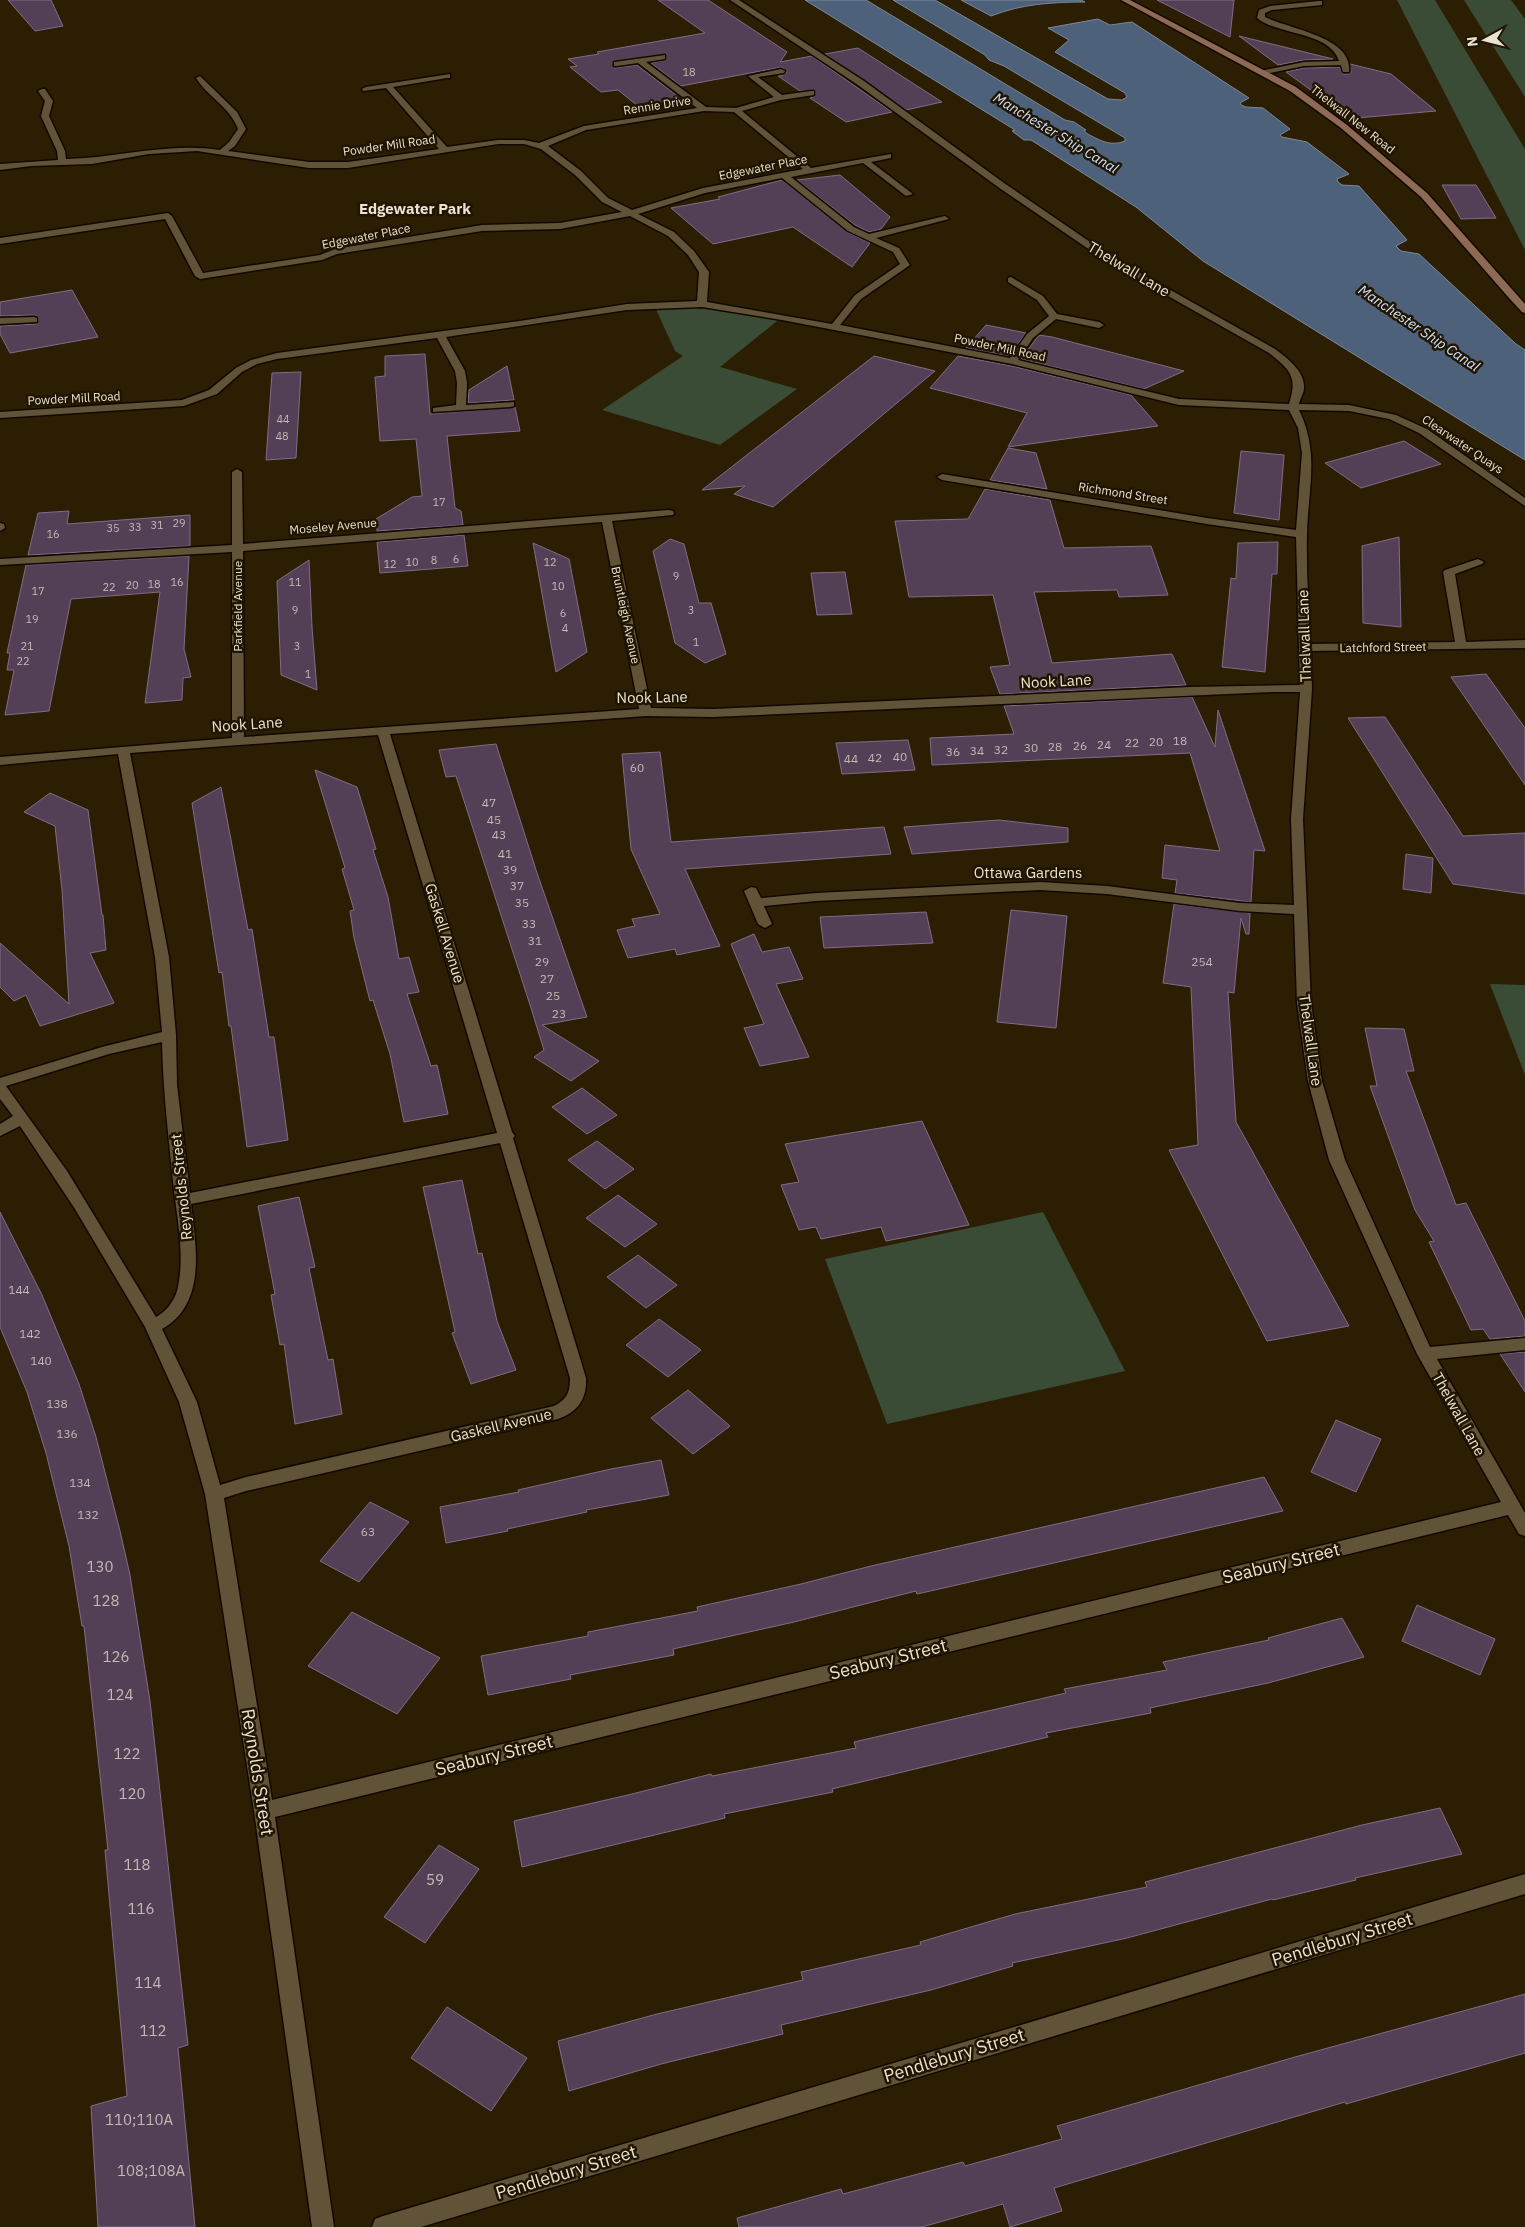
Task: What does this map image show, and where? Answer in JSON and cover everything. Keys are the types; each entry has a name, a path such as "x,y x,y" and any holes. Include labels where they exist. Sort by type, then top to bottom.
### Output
{"main road":[{"name":"Thelwall New Road","path":"1125,0 1263,73 1317,106 1390,164 1424,196 1525,310"}],"street":[{"name":"Thelwall Lane","path":"734,0 861,83 1001,185 1109,259 1272,351 1289,365 1297,379 1299,388 1293,407 1303,428 1307,453 1301,534 1306,690 1297,818 1299,910 1304,1003 1315,1082 1338,1160 1425,1354 1525,1529"},
{"path":"1263,73 1304,64 1346,67 1334,46 1324,40 1284,28 1262,18 1262,12 1270,8 1319,4"},
{"path":"617,64 662,57"},
{"path":"640,61 704,109"},
{"path":"780,98 752,76 781,71"},
{"path":"366,89 447,76"},
{"path":"200,78 205,87 239,115 242,129 232,144 222,152"},
{"path":"388,86 445,150"},
{"path":"42,91 49,102 45,116 60,151 62,162"},
{"name":"Rennie Drive","path":"540,146 584,128 704,109 736,110 780,98 811,93"},
{"path":"736,110 810,170"},
{"name":"Powder Mill Road","path":"0,167 92,161 173,150 222,152 291,163 328,166 366,164 498,142 524,142 540,146 578,173 605,200 671,234 691,252 704,272 702,304"},
{"name":"Edgewater Place","path":"0,241 168,216 200,276 322,257 335,252 482,228 560,226 632,213 703,191 888,156"},
{"path":"865,161 909,194"},
{"path":"785,176 851,229 896,250 905,265 858,298 834,327"},
{"path":"869,237 946,218"},
{"path":"1011,280 1040,298 1054,316 1099,325"},
{"name":"Powder Mill Road","path":"0,415 86,408 144,408 184,403 213,392 239,370 254,362 277,356 520,324 627,306 702,304 1012,361 1178,402 1293,407"},
{"path":"1012,361 1030,336 1054,316"},
{"path":"0,320 34,320"},
{"path":"440,334 457,366 462,382 461,408"},
{"path":"437,410 510,404"},
{"name":"Clearwater Quays","path":"1293,407 1349,408 1372,412 1408,424 1447,447 1525,503"},
{"name":"Parkfield Avenue","path":"237,472 238,741"},
{"name":"Richmond Street","path":"942,477 1207,521 1301,534"},
{"name":"Moseley Avenue","path":"0,562 237,548 669,512"},
{"name":"Bruntleigh Avenue","path":"606,517 646,712"},
{"path":"1461,645 1449,572 1478,562"},
{"name":"Latchford Street","path":"1305,648 1525,644"},
{"name":"Nook Lane","path":"0,761 383,730 646,712 713,712 1272,688 1306,690"},
{"name":"Gaskell Avenue","path":"214,1494 246,1484 558,1412 570,1406 579,1390 578,1378 383,730"},
{"name":"Reynolds Street","path":"122,750 162,957 169,1034 170,1085 183,1200 188,1270 185,1292 176,1309 166,1319 153,1326"},
{"name":"Ottawa Gardens","path":"765,924 754,897 1040,886 1106,890 1240,907 1299,910"},
{"path":"0,1083 107,1050 169,1034"},
{"name":"Reynolds Street","path":"0,1090 22,1117 89,1218 153,1326 188,1402 214,1494 264,1811 323,2227"},
{"path":"0,1131 22,1117"},
{"path":"183,1200 506,1136"},
{"path":"1425,1354 1525,1344"},
{"name":"Seabury Street","path":"264,1811 1511,1507"},
{"name":"Pendlebury Street","path":"383,2227 1525,1884"}],"green space":[{"path":"1397,0 1435,0 1525,149 1525,250"},
{"path":"1464,0 1511,0 1525,19 1525,97"},
{"path":"702,304 782,317 720,367 797,389 720,445 602,410 683,356 675,351 654,305"},
{"path":"1490,984 1525,985 1525,1075"},
{"path":"1043,1212 1125,1371 887,1424 825,1259"}],"water":[{"name":"Manchester Ship Canal","path":"805,0 866,0 1065,120 1074,122 1086,130 1084,130 1086,133 1109,143 1120,143 1125,141 1125,138 1004,66 989,60 985,55 893,0 935,0 1108,99 1122,100 1127,97 1125,93 1055,52 1069,40 1048,28 1098,19 1110,25 1132,22 1249,98 1240,103 1241,105 1263,108 1290,129 1280,135 1282,137 1307,142 1349,174 1337,179 1338,182 1342,185 1359,186 1407,240 1396,246 1401,251 1419,254 1516,344 1525,350 1525,460 1203,261 1136,207 1031,140 1024,140 1012,131 1015,130"},
{"path":"961,0 1081,0 1085,2 1037,4 991,16"}],"building":[{"path":"8,0 51,0 63,26 35,31"},
{"path":"658,0 708,0 787,52 780,62 812,56 892,112 846,122 810,98 815,96 815,90 800,91 778,76 784,75 787,72 782,67 681,86 651,63 666,60 666,54 613,61 614,68 637,65 685,102 643,110 618,90 601,92 570,67 577,66 568,59 705,33"},
{"path":"1157,0 1234,0 1230,37"},
{"path":"1239,36 1333,59 1304,60 1278,65"},
{"path":"858,48 942,102 906,110 825,54"},
{"path":"1350,64 1391,74 1436,111 1357,118 1329,95 1319,96 1286,72 1304,68 1340,67 1342,74 1349,74 1351,72"},
{"path":"840,175 890,217 881,229 869,232 855,225 797,180"},
{"path":"782,180 847,232 870,243 852,267 793,227 713,244 671,208 720,199 718,197"},
{"path":"1442,185 1476,185 1496,218 1461,219"},
{"path":"72,290 98,337 10,353 0,334 0,326 37,324 39,318 34,315 0,316 0,302"},
{"path":"986,325 1026,333 1009,356 966,348"},
{"path":"1039,335 1184,371 1144,389 1021,359"},
{"path":"425,354 430,414 515,407 520,431 447,436 455,508 461,511 463,525 377,531 376,519 412,497 422,496 416,439 380,441 375,377 385,376 385,356"},
{"path":"874,356 935,371 773,507 734,494 745,486 702,490"},
{"path":"958,356 1012,366 1131,395 1158,426 1008,447 1027,413 930,388"},
{"path":"507,366 514,400 468,403 469,390"},
{"path":"301,372 296,458 266,460 272,373"},
{"path":"1404,441 1441,464 1361,488 1325,463"},
{"path":"1008,448 1036,453 1047,489 990,480"},
{"path":"1241,451 1284,455 1279,520 1234,513"},
{"path":"985,489 1050,500 1064,548 1151,546 1168,595 1119,597 1117,590 1034,592 1052,663 1172,654 1186,685 1000,694 990,667 1010,665 993,595 909,597 895,521 968,519"},
{"path":"69,511 67,524 190,515 190,546 28,555 38,513"},
{"path":"464,535 468,566 380,573 377,542"},
{"path":"1399,537 1401,627 1363,623 1362,546"},
{"path":"670,539 684,544 699,603 711,603 726,654 705,663 675,643 653,551"},
{"path":"1278,542 1277,574 1272,574 1265,672 1222,667 1231,578 1236,579 1238,543"},
{"path":"533,543 569,559 587,652 556,672"},
{"path":"189,556 184,649 191,677 183,678 182,700 145,703 160,592 71,599 49,711 5,715 14,670 7,670 10,653 7,653 26,565"},
{"path":"309,560 317,690 281,675 277,581"},
{"path":"845,572 852,614 817,615 811,573"},
{"path":"1486,674 1525,728 1525,785 1451,677"},
{"path":"1192,697 1215,747 1218,710 1265,851 1254,850 1251,902 1175,893 1177,880 1162,878 1165,845 1220,851 1190,753 932,765 930,738 1014,734 1004,706"},
{"path":"1385,717 1463,836 1525,833 1525,894 1453,884 1348,718"},
{"path":"908,740 915,770 842,774 836,743"},
{"path":"496,744 537,873 587,1017 542,1025 599,1061 571,1081 534,1057 544,1050 456,776 446,777 439,750"},
{"path":"660,752 671,842 884,827 891,854 685,869 720,946 677,955 675,949 628,958 617,930 635,926 632,919 660,914 631,849 622,754"},
{"path":"315,770 357,787 376,849 373,850 388,897 399,959 409,957 419,992 407,994 431,1066 437,1065 448,1114 404,1122 390,1054 373,1000 370,1001 354,938 350,911 354,910 342,869 345,868"},
{"path":"221,787 248,930 252,929 269,1037 274,1037 288,1140 247,1147 231,1026 229,1026 222,972 219,973 192,803"},
{"path":"50,793 88,810 106,950 90,953 114,1003 40,1026 26,995 14,1001 0,987 0,943 69,1004 62,890 55,826 24,812"},
{"path":"999,820 1068,828 1068,842 912,854 904,827"},
{"path":"1406,854 1433,858 1431,893 1403,889"},
{"path":"1174,904 1250,913 1249,934 1246,934 1241,918 1234,993 1228,992 1236,1122 1349,1326 1267,1341 1169,1150 1198,1145 1191,987 1163,983"},
{"path":"1011,910 1067,916 1056,1028 997,1022"},
{"path":"926,912 933,943 824,948 820,917"},
{"path":"754,934 762,952 789,947 803,979 776,984 809,1057 760,1066 744,1028 764,1024 731,944"},
{"path":"1365,1028 1404,1029 1414,1071 1406,1071 1456,1205 1466,1203 1525,1321 1525,1336 1490,1339 1483,1329 1471,1330 1429,1242 1434,1241 1415,1210 1370,1086 1377,1086"},
{"path":"582,1088 617,1115 587,1134 552,1107"},
{"path":"922,1121 969,1225 886,1241 881,1227 821,1239 816,1227 799,1230 781,1185 799,1182 785,1144"},
{"path":"597,1141 634,1169 605,1189 568,1160"},
{"path":"462,1180 478,1254 482,1253 497,1321 516,1370 471,1384 452,1333 455,1332 423,1187"},
{"path":"618,1195 657,1224 625,1247 586,1218"},
{"path":"299,1197 315,1267 309,1268 328,1360 333,1359 342,1414 295,1424 284,1344 280,1345 271,1295 275,1294 258,1206"},
{"path":"0,1212 42,1295 79,1384 96,1437 130,1575 150,1701 188,2045 178,2048 195,2227 98,2227 91,2106 127,2096 105,1850 108,1850 84,1626 82,1626 69,1546 46,1453 27,1392 0,1327"},
{"path":"638,1255 677,1285 646,1308 607,1277"},
{"path":"659,1319 701,1350 668,1377 626,1345"},
{"path":"1525,1352 1525,1392 1500,1354"},
{"path":"688,1390 730,1426 693,1454 651,1418"},
{"path":"1336,1420 1381,1439 1356,1492 1311,1472"},
{"path":"661,1460 669,1495 586,1510 587,1512 507,1529 508,1531 446,1543 440,1507 519,1492 518,1490"},
{"path":"1264,1477 1283,1511 917,1594 916,1591 794,1622 673,1649 674,1655 570,1675 571,1679 488,1695 481,1656 588,1636 588,1632 698,1611 697,1607"},
{"path":"370,1502 409,1522 359,1582 320,1561"},
{"path":"1417,1605 1495,1639 1480,1675 1402,1641"},
{"path":"352,1612 440,1658 397,1714 308,1666"},
{"path":"1342,1618 1364,1657 1268,1683 1150,1708 1151,1713 1046,1733 1048,1737 832,1789 833,1792 724,1814 725,1818 522,1867 514,1821 711,1774 712,1776 856,1748 854,1742 1066,1693 1064,1689 1167,1670 1163,1662 1269,1640 1268,1638"},
{"path":"1440,1808 1462,1854 1355,1878 1356,1880 1272,1899 1127,1938 1012,1963 1013,1966 931,1990 781,2025 783,2034 661,2064 569,2091 558,2041 657,2014 803,1980 801,1972 921,1945 920,1942 1015,1914 1147,1887 1145,1882 1362,1825"},
{"path":"439,1845 479,1869 425,1943 384,1917"},
{"path":"1525,1994 1525,2053 1346,2104 1345,2102 1054,2188 1062,2211 1010,2227 1003,2204 922,2227 739,2227 737,2218 841,2189 843,2194 963,2162 965,2166 1062,2139 1057,2126 1295,2057"},
{"path":"447,2007 527,2058 491,2111 411,2058"}],"district":[{"name":"Edgewater Park","path":"415,208"}]}
